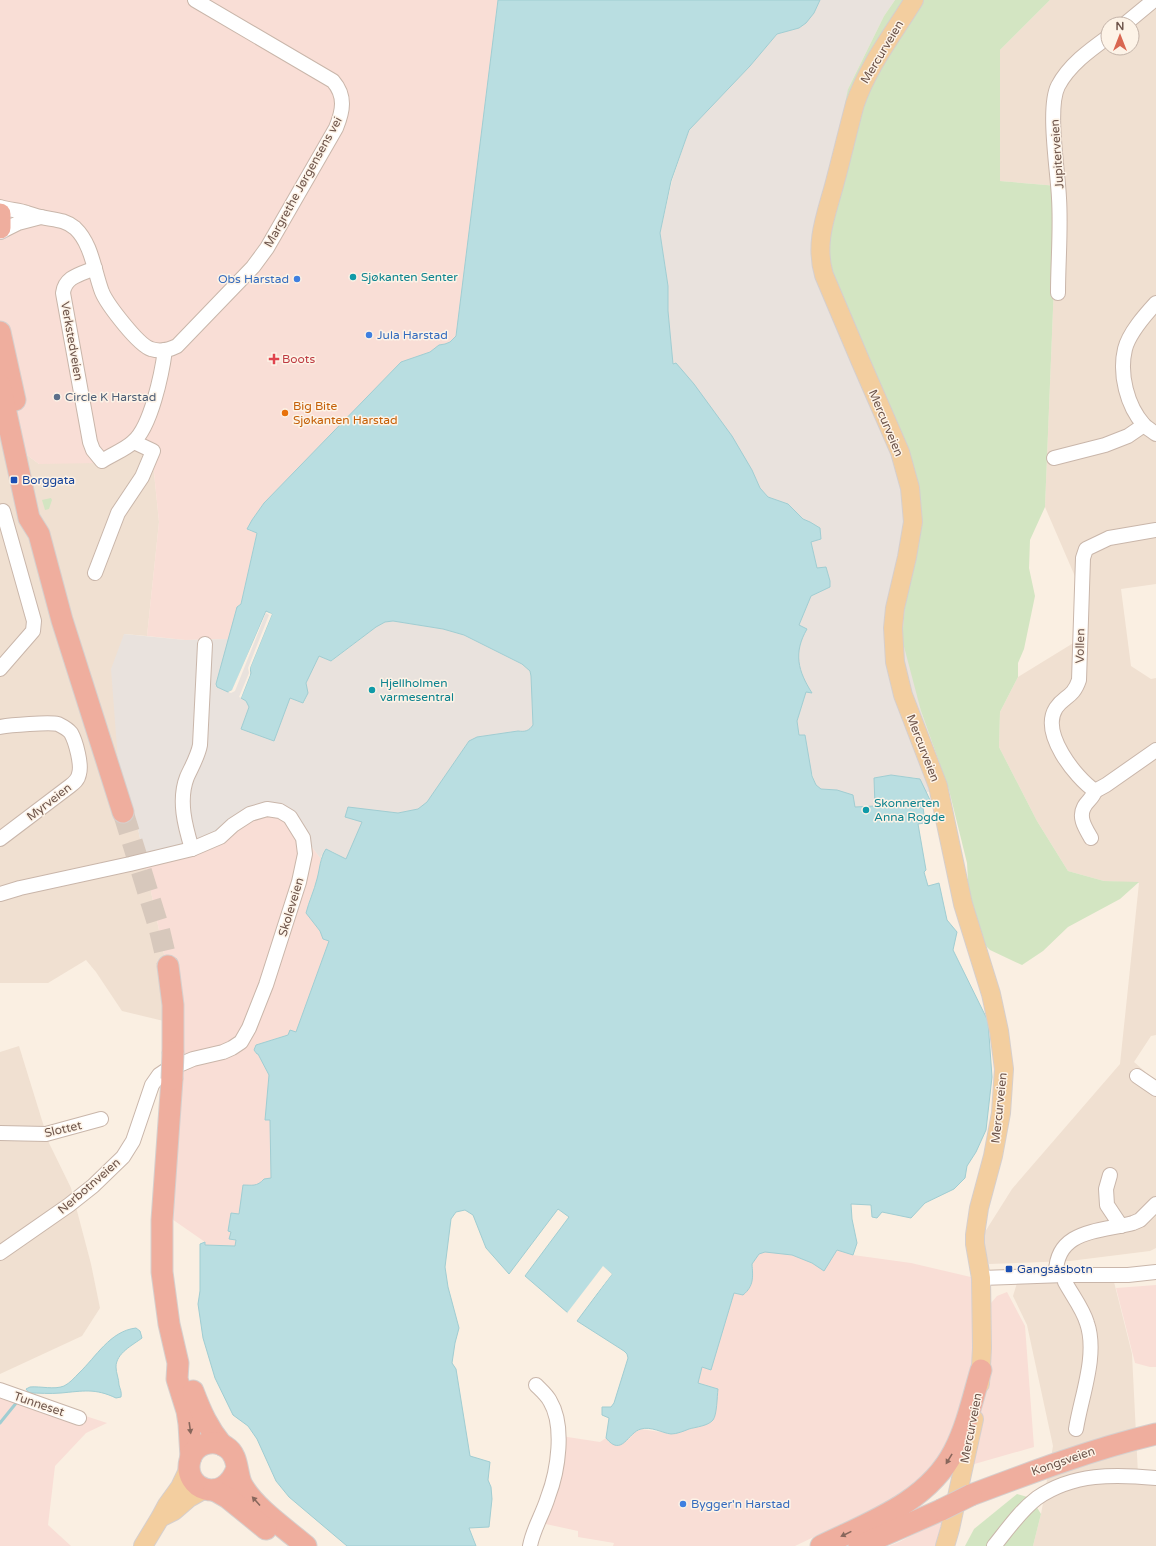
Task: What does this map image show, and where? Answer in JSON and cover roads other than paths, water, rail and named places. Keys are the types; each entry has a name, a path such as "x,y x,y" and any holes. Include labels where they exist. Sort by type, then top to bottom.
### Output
{"highway":[{"path":"0,214 0,228"},
{"path":"0,332 41,516 39,534"},
{"path":"0,385 30,518 39,534 62,620 123,812"},
{"path":"168,966 173,1006 176,1065 161,1245 162,1272 166,1306 178,1363 177,1379 188,1418 191,1436 190,1462 192,1479 196,1483 228,1498 290,1546"},
{"path":"178,1363 188,1376 204,1420 222,1445 232,1452 242,1484 258,1504 306,1546"},
{"path":"821,1546 904,1504 934,1480 948,1462 961,1435 981,1370"},
{"name":"Kongsveien","path":"858,1546 941,1510 971,1495 1065,1460 1105,1447 1156,1434"},
{"path":"190,1462 197,1448 203,1444 216,1443 222,1445"},
{"path":"210,1490 222,1488 228,1484 233,1478 237,1468"}],"main road":[{"name":"Mercurveien","path":"914,0 869,70 854,104 822,229 820,251 824,275 900,452 910,488 913,522 909,551 895,608 893,628 895,662 903,695 938,786 962,904 991,994 1000,1031 1004,1069 1001,1113 993,1156 979,1208 975,1235 975,1244 981,1278 981,1370 975,1417 945,1546"},
{"path":"142,1546 183,1482 190,1462"},
{"path":"160,1518 174,1511 189,1498 210,1490"}],"street":[{"name":"Margrethe Jørgensens vei","path":"165,350 177,346 253,267 267,248 336,128 342,114 343,101 339,87 333,81 195,0"},
{"path":"1135,16 1154,0"},
{"name":"Jupiterveien","path":"1058,293 1060,197 1054,136 1054,103 1058,87 1067,72 1089,50 1100,42"},
{"path":"0,207 42,217 58,219 66,222 76,230 84,240 106,300 145,346 150,349 165,350"},
{"path":"0,232 18,223 42,217"},
{"name":"Verkstedveien","path":"94,268 71,278 65,285 64,293 89,438 93,450 102,461 134,442 151,412 162,370 165,350"},
{"path":"1156,303 1145,314 1125,348 1123,372 1127,394 1136,414 1144,425 1156,434"},
{"path":"1054,458 1105,445 1128,436 1144,425"},
{"path":"95,573 118,513 142,477 153,451 134,442"},
{"path":"0,668 33,631 34,621 3,511"},
{"name":"Vollen","path":"1095,791 1079,777 1066,759 1053,737 1052,721 1056,708 1075,690 1079,680 1083,558 1086,549 1109,538 1156,530"},
{"path":"192,849 186,828 183,806 185,787 200,745 205,644"},
{"name":"Myrveien","path":"0,727 58,724 71,733 80,759 80,767 77,780 0,839"},
{"path":"1091,838 1083,824 1082,814 1083,808 1093,796 1095,791 1118,777 1156,750"},
{"name":"Skoleveien","path":"0,894 20,888 192,849 220,837 233,825 250,814 267,809 280,811 290,817 303,838 305,854 299,882 266,985 245,1035 241,1042 232,1048 176,1065"},
{"name":"Nerbotnveien","path":"0,1253 69,1205 93,1186 123,1157 133,1141 152,1085 165,1071 176,1065"},
{"path":"1137,1076 1156,1089"},
{"name":"Slottet","path":"0,1133 46,1134 102,1119"},
{"path":"1110,1175 1106,1189 1107,1205 1122,1226"},
{"path":"1076,1430 1080,1406 1088,1376 1090,1336 1085,1318 1061,1275 1056,1261 1061,1250 1071,1240 1084,1234 1122,1226 1140,1220 1156,1204"},
{"path":"981,1278 1061,1275 1128,1275 1156,1272"},
{"path":"530,1546 553,1482 559,1434 556,1414 550,1402 536,1385"},
{"name":"Tunneset","path":"0,1390 79,1418"},
{"name":"Kongsveien","path":"994,1546 1026,1509 1038,1498 1057,1488 1088,1477 1120,1475 1156,1478"}],"water":[{"path":"498,0 820,0 814,13 806,23 799,28 777,34 750,66 689,130 671,181 660,233 668,286 668,311 673,364 676,363 694,384 732,436 752,470 760,488 768,497 788,504 803,519 820,528 821,539 811,542 817,568 826,567 830,587 811,596 799,625 807,629 800,646 799,662 803,677 812,693 806,692 797,721 799,735 805,735 812,776 816,785 821,789 837,790 853,795 855,807 875,806 874,778 891,775 920,779 930,800 930,802 923,807 925,823 918,824 926,870 924,872 928,886 939,883 947,920 957,932 953,950 988,1021 992,1077 986,1130 976,1152 967,1166 965,1178 954,1189 925,1203 911,1218 882,1212 877,1218 872,1217 871,1205 851,1204 852,1219 857,1243 853,1255 837,1250 824,1271 812,1263 792,1255 765,1252 759,1254 752,1264 751,1285 747,1292 743,1295 734,1293 711,1370 702,1367 698,1383 718,1389 714,1418 708,1424 678,1433 671,1434 645,1428 636,1431 621,1445 616,1445 606,1438 609,1418 602,1415 602,1407 611,1407 614,1403 628,1358 624,1351 577,1321 612,1274 603,1267 568,1313 525,1276 569,1217 558,1209 509,1274 486,1248 473,1215 465,1210 456,1212 451,1219 445,1267 448,1287 459,1328 452,1363 456,1369 470,1456 490,1462 488,1480 491,1487 492,1499 489,1527 469,1528 476,1546 347,1546 289,1497 276,1481 257,1439 248,1426 233,1415 215,1378 203,1338 198,1304 200,1291 200,1244 205,1242 205,1245 235,1246 236,1240 229,1239 231,1232 228,1231 231,1213 239,1214 243,1185 257,1184 264,1179 271,1178 270,1120 265,1120 269,1075 258,1054 254,1050 256,1045 288,1035 290,1030 296,1032 329,941 323,939 320,931 306,913 324,852 326,849 346,859 362,822 345,817 348,807 398,813 418,809 427,802 469,741 477,737 525,731 533,725 531,676 530,671 522,664 464,635 443,629 393,621 385,622 376,627 331,661 319,656 306,683 308,693 303,703 290,698 274,741 241,729 249,707 246,701 241,698 251,673 250,668 272,614 266,611 233,690 228,692 217,687 216,684 237,607 241,604 257,533 247,529 252,520 264,503 401,362 430,352 439,345 450,342 456,336"},
{"path":"136,1328 140,1331 142,1338 126,1350 117,1362 116,1369 121,1397 116,1398 95,1391 29,1393 26,1389 30,1387 56,1388 64,1386 74,1379 111,1339 127,1330"}],"waterway":[{"path":"0,1423 17,1402"}],"tunnel":[{"path":"123,812 159,928 168,966"}],"place":[{"name":"Sjøkanten Senter","path":"353,277"},
{"name":"Obs Harstad","path":"297,279"},
{"name":"Jula Harstad","path":"369,335"},
{"name":"Boots","path":"274,359"},
{"name":"Circle K Harstad","path":"57,397"},
{"name":"Big Bite Sjøkanten Harstad","path":"285,413"},
{"name":"Borggata","path":"14,480"},
{"name":"Hjellholmen varmesentral","path":"372,690"},
{"name":"Skonnerten Anna Rogde","path":"866,810"},
{"name":"Gangsåsbotn","path":"1009,1269"},
{"name":"Bygger'n Harstad","path":"683,1504"}]}
